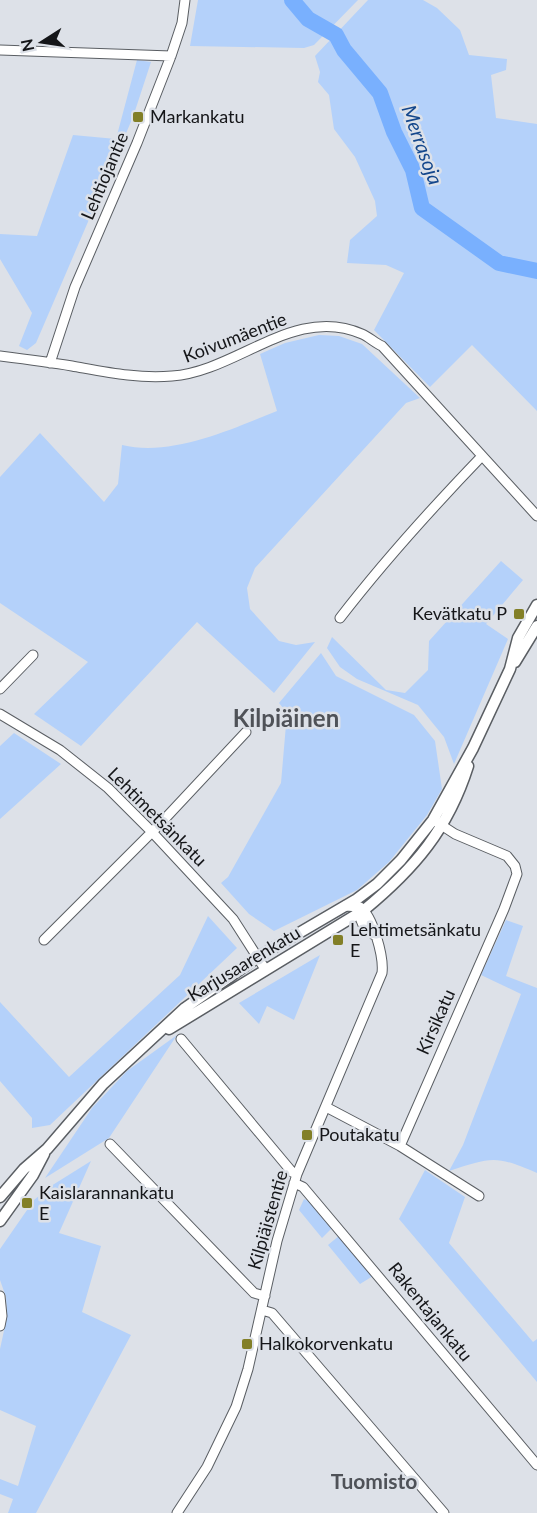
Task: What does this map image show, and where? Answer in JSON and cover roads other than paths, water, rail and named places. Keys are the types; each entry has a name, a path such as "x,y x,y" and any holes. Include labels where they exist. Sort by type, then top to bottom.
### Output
{"street":[{"name":"Lehtiojantie","path":"50,363 75,287 137,144 171,56 182,23 185,0"},
{"path":"0,50 171,56"},
{"name":"Koivumäentie","path":"0,356 140,378 188,375 283,334 313,328 338,328 362,334 382,346 537,516"},
{"path":"340,618 362,588 482,456"},
{"path":"510,669 518,638 537,605"},
{"path":"356,907 411,869 437,823 460,790 473,748 510,669 537,626"},
{"path":"0,689 33,656"},
{"name":"Lehtimetsänkatu","path":"0,714 68,756 108,788 233,919 265,969"},
{"path":"44,940 152,832 246,732"},
{"name":"Kirsikatu","path":"400,1146 504,909 517,874 515,866 507,856 455,834 437,823"},
{"name":"Kilpiäistentie","path":"177,1513 207,1467 236,1407 248,1369 277,1241 296,1178 382,973 382,955 374,935 363,925 356,907"},
{"name":"Karjusaarenkatu","path":"0,1197 103,1084 185,1008 258,957 356,907"},
{"name":"Karjusaarenkatu","path":"148,1042 265,969 356,907"},
{"name":"Rakentajankatu","path":"181,1039 537,1465"},
{"path":"326,1107 400,1146 478,1196"},
{"path":"110,1144 254,1293 265,1296"},
{"name":"Karjusaarenkatu","path":"0,1221 33,1175 46,1149"},
{"path":"0,1296 2,1316 0,1326"},
{"path":"262,1310 272,1313 444,1513"}],"waterway":[{"name":"Merrasoja","path":"292,0 308,19 336,35 344,50 380,93 394,132 413,170 422,208 499,263 537,271"}],"place":[{"name":"Markankatu","path":"138,117"},
{"name":"Kevätkatu P","path":"519,614"},
{"name":"Lehtimetsänkatu E","path":"338,940"},
{"name":"Poutakatu","path":"307,1135"},
{"name":"Kaislarannankatu E","path":"27,1203"},
{"name":"Halkokorvenkatu","path":"247,1344"}],"district":[{"name":"Kilpiäinen","path":"286,719"},
{"name":"Tuomisto","path":"374,1482"}]}
